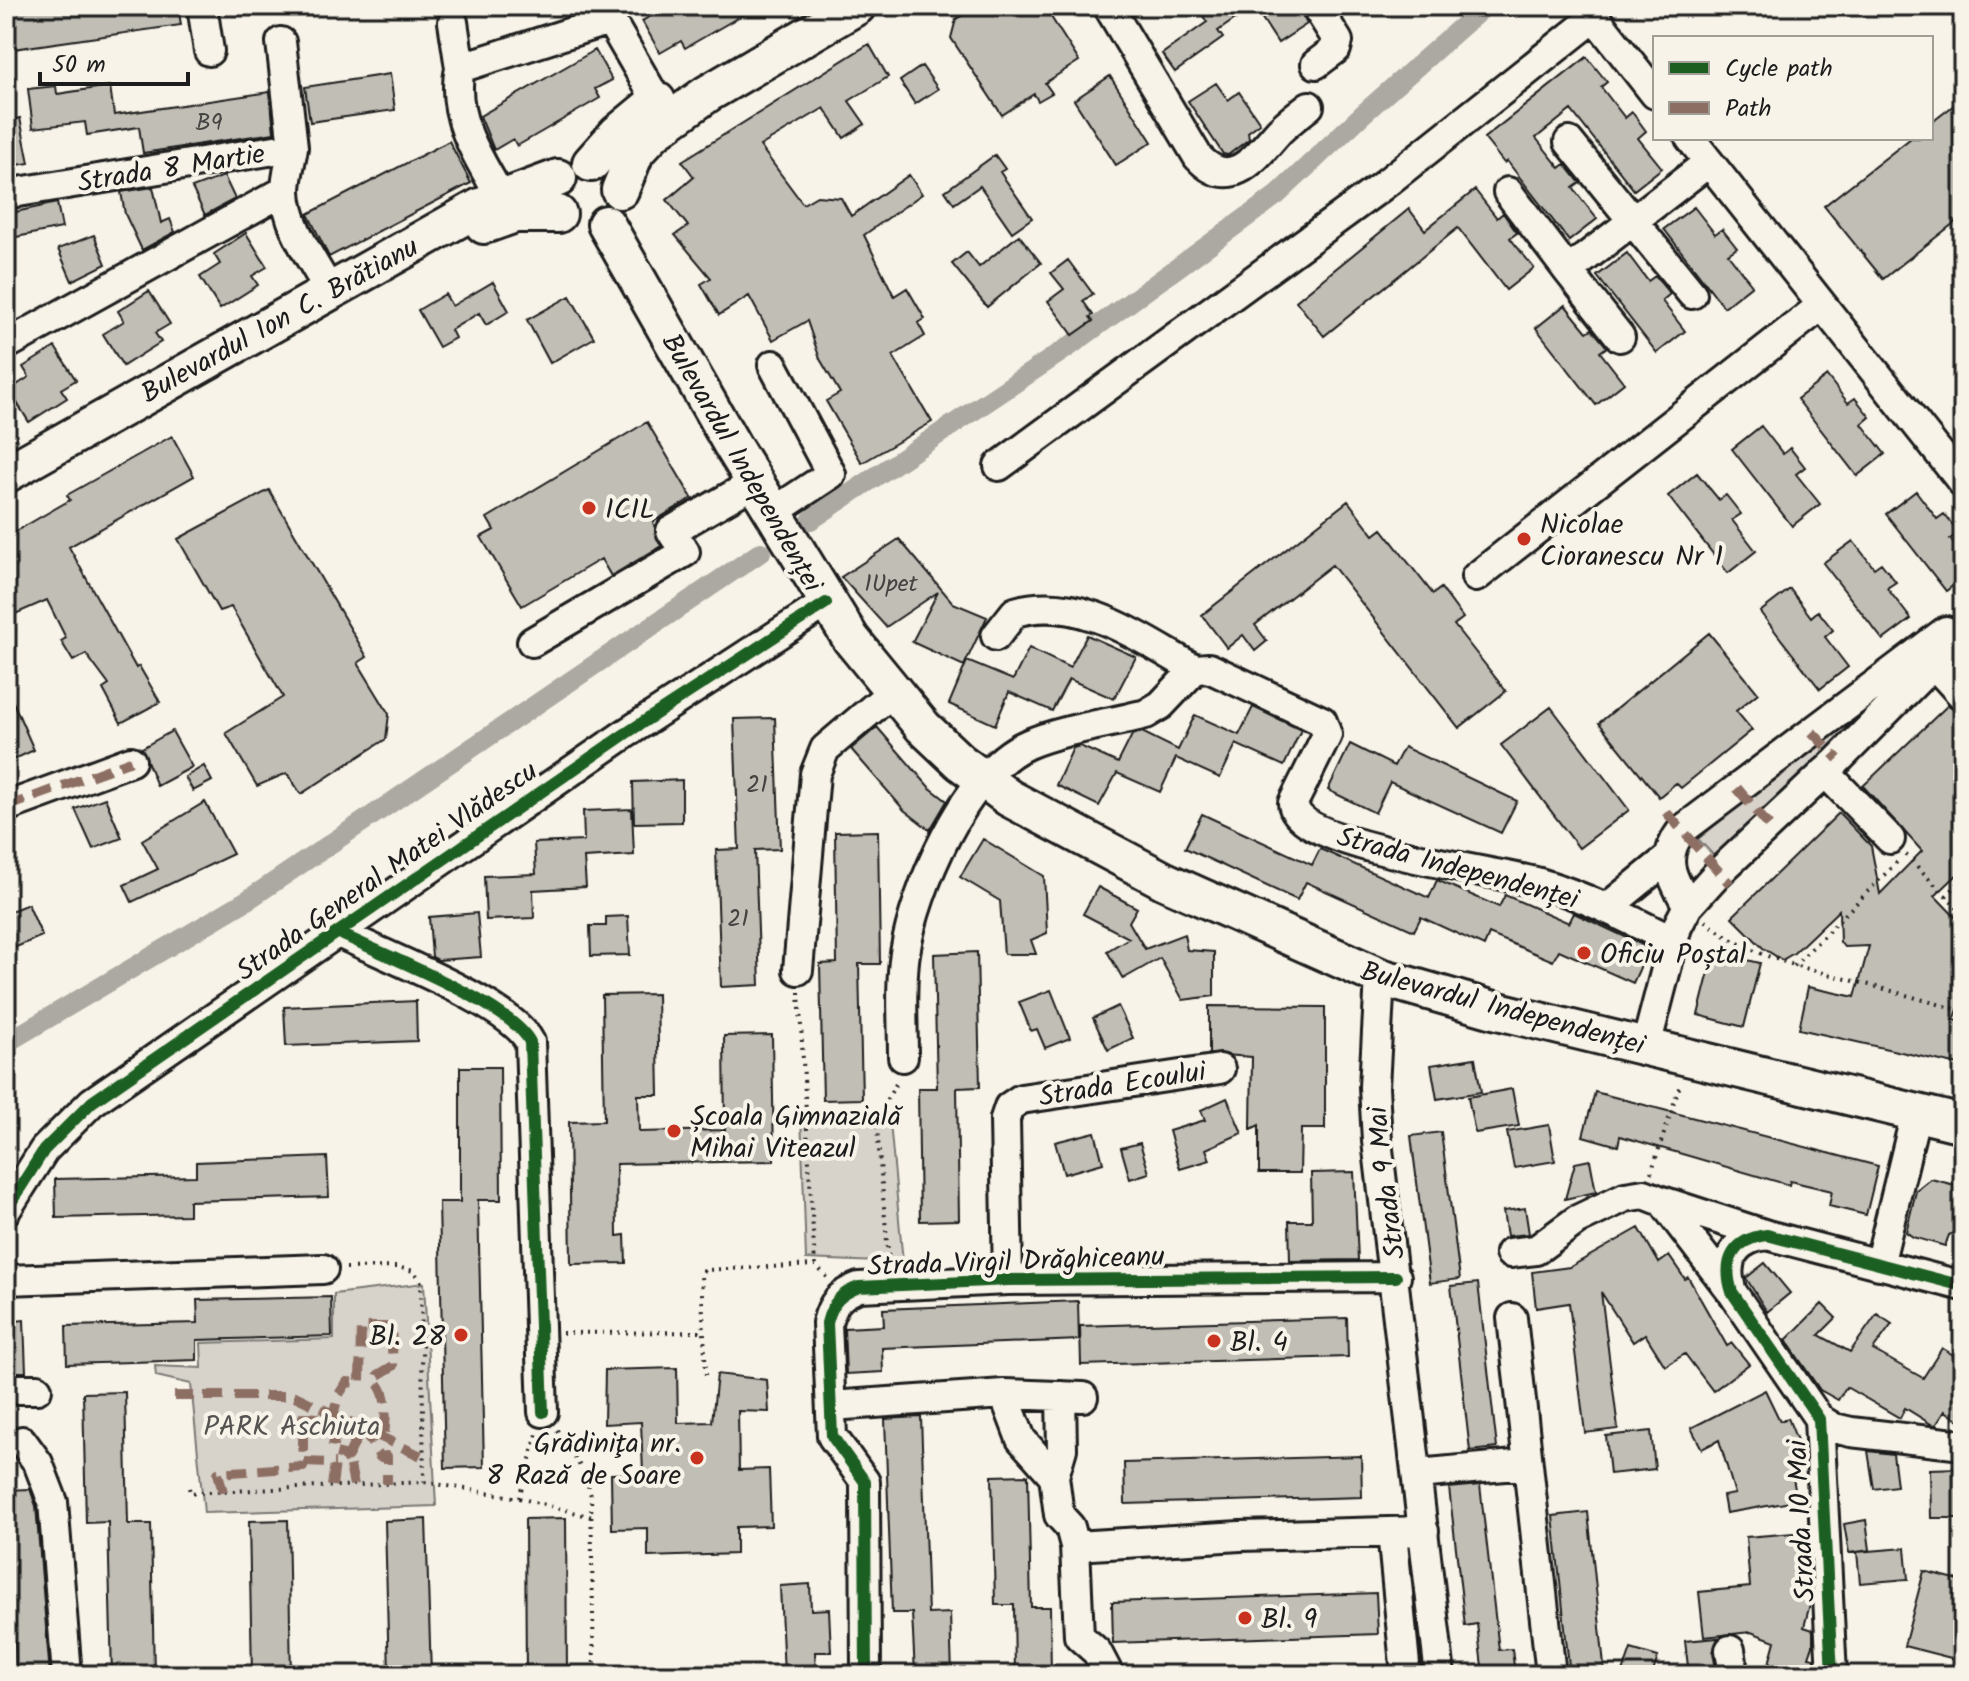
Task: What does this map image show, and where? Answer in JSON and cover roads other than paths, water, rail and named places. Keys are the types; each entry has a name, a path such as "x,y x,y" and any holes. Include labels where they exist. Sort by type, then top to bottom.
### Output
{"main road":[{"path":"591,163 617,134 657,101 816,6"},
{"path":"620,190 611,172 591,163 571,166 558,178 553,192 558,214 578,229 594,230 606,224 618,209 620,190 636,151 654,132 707,94 857,6"},
{"name":"Bulevardul Ion C. Brătianu","path":"6,474 329,290 501,197 558,178"},
{"name":"Bulevardul Ion C. Brătianu","path":"6,496 340,302 489,222 515,214 558,214"},
{"name":"Bulevardul Independenței","path":"606,224 826,603 891,693 943,746 984,780 1106,852 1257,925 1380,977 1438,995 1963,1124"}],"street":[{"path":"202,6 209,51"},
{"path":"1108,6 1198,157 1212,170 1226,173 1247,165 1309,106"},
{"path":"1316,6 1338,41 1336,49 1316,64"},
{"path":"999,466 1381,187 1590,12 1653,91"},
{"path":"460,68 605,13 657,101"},
{"path":"453,22 460,68 457,99 462,122 501,197"},
{"path":"281,42 293,147"},
{"path":"1692,140 1963,483"},
{"path":"1569,142 1692,294"},
{"name":"Strada 8 Martie","path":"6,194 293,147 286,190 296,232 329,290"},
{"path":"1568,271 1709,162"},
{"name":"Strada 8 Martie","path":"6,345 286,190"},
{"path":"1508,192 1620,337"},
{"path":"1476,577 1821,306"},
{"path":"532,642 685,552 671,531 831,474 773,365"},
{"name":"Strada General Matei Vlădescu","path":"6,1210 44,1150 92,1102 625,734 826,603"},
{"path":"903,1057 905,955 925,877 938,850 984,780 1009,756 1030,743 1146,714 1161,705 1195,669 1097,617 1076,611 1050,608 1015,612 996,636"},
{"path":"1646,1046 1673,941 1688,906 1716,875 1830,768 1963,618"},
{"path":"1607,908 1671,850 1690,823 1963,634"},
{"path":"1927,657 1963,696"},
{"name":"Strada Independenței","path":"1195,669 1209,668 1322,721 1327,735 1293,803 1301,820 1315,828 1363,845 1541,883 1607,908 1673,941"},
{"path":"798,970 815,774 825,749 891,693"},
{"path":"6,807 131,761"},
{"path":"1830,768 1898,847"},
{"path":"1671,850 1668,867 1688,906"},
{"path":"339,933 495,1009 524,1029 530,1042 543,1412"},
{"name":"Strada 9 Mai","path":"1380,977 1374,1087 1377,1141 1396,1277 1440,1675"},
{"name":"Strada Ecoului","path":"1008,1280 1005,1119 1009,1107 1021,1099 1220,1069"},
{"path":"1879,1265 1916,1113"},
{"path":"1510,1253 1536,1250 1577,1220 1625,1197 1653,1197 1767,1235 1963,1286"},
{"name":"Strada 10 Mai","path":"1653,1197 1732,1292 1819,1419 1832,1675"},
{"path":"1732,1292 1726,1275 1728,1259 1738,1245 1752,1237 1767,1235"},
{"path":"6,1280 323,1269"},
{"name":"Strada Virgil Drăghiceanu","path":"866,1675 865,1482 832,1436 827,1323 831,1307 842,1293 859,1287 1008,1280 1396,1277"},
{"path":"1512,1318 1551,1675"},
{"path":"6,1389 37,1389"},
{"path":"831,1406 1004,1394 1072,1396 1054,1476 1059,1515 1070,1527 1075,1546 1079,1636 1097,1652 1109,1675"},
{"path":"1004,1394 1021,1439 1054,1476"},
{"path":"1819,1419 1834,1428 1851,1432 1963,1445"},
{"path":"22,1441 38,1463 53,1502 67,1675"},
{"path":"1418,1474 1526,1464"},
{"path":"1075,1546 1424,1531"},
{"path":"1392,1532 1406,1675"},
{"path":"1402,1629 1435,1626"}],"waterway":[{"path":"811,520 1070,346 1277,195 1485,6"},
{"path":"6,1043 249,899 761,552"}],"place":[{"name":"ICIL","path":"589,508"},
{"name":"Nicolae Cioranescu Nr 1","path":"1524,539"},
{"name":"Oficiu Poștal","path":"1584,953"},
{"name":"Școala Gimnazială Mihai Viteazul","path":"674,1131"},
{"name":"Bl. 28","path":"461,1335"},
{"name":"Bl. 4","path":"1214,1341"},
{"name":"Grădiniţa nr. 8 Rază de Soare","path":"697,1458"},
{"name":"Bl. 9","path":"1245,1618"}],"park label":[{"name":"PARK Aschiuta","path":"292,1425"}]}
